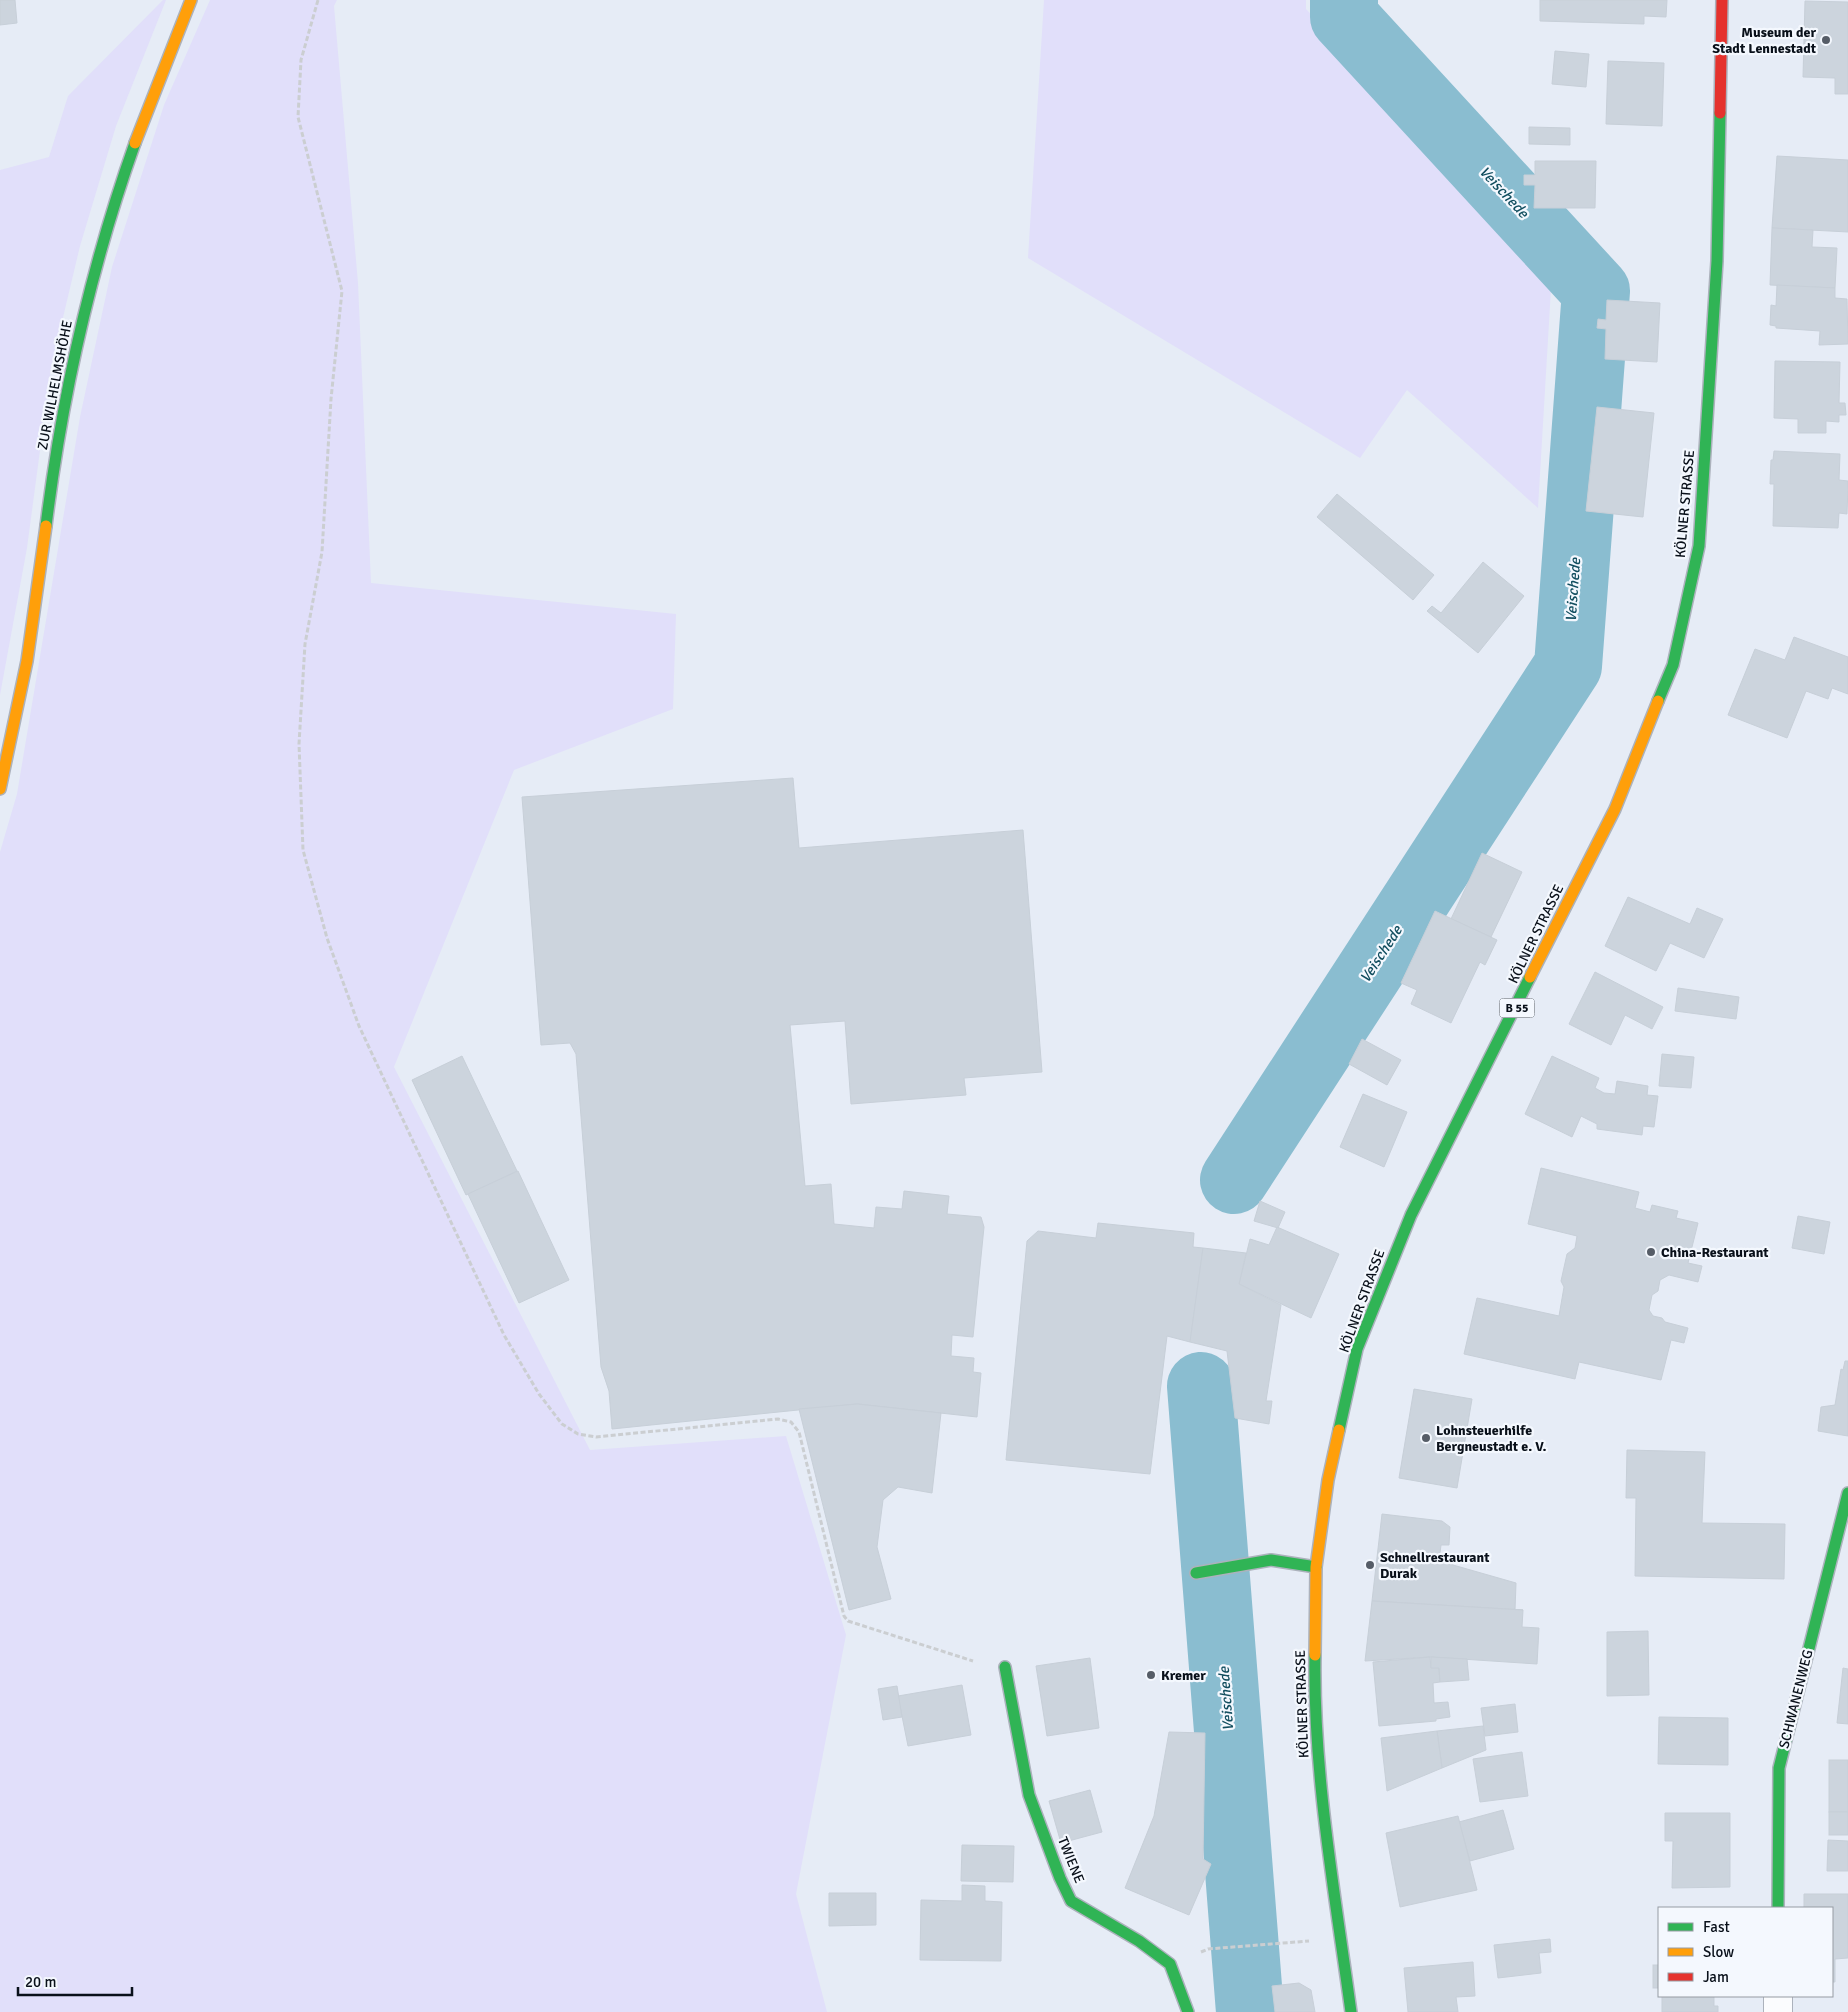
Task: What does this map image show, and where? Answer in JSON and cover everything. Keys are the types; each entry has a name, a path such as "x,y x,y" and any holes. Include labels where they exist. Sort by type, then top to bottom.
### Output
{"main road":[{"name":"ZUR WILHELMSHÖHE","path":"0,789 27,660 58,438 84,319 115,204 162,64 191,0"},
{"name":"KÖLNER STRASSE","path":"1351,2012 1324,1815 1314,1688 1316,1567 1328,1480 1357,1349 1411,1215 1615,809 1673,665 1699,546 1717,261 1722,0"},
{"name":"SCHWANENWEG","path":"1778,1907 1779,1768 1848,1493"},
{"path":"1196,1573 1271,1560 1316,1567"},
{"name":"TWIENE","path":"1005,1667 1029,1795 1060,1878 1072,1901 1139,1941 1170,1964 1188,2012"}],"street":[{"path":"1778,1997 1778,2012"}],"path":[{"path":"318,0 301,60 298,117 342,291 331,399 322,552 306,644 300,744 303,850 327,938 359,1026 504,1335 539,1394 562,1424 578,1434 596,1437 778,1419 791,1422 799,1432 844,1616 848,1622 952,1655 1005,1667"},
{"path":"1208,1949 1287,1944"}],"shaded area":[{"path":"163,0 166,0 116,126 80,246 51,368 27,548 0,695 0,170 49,157 68,96"},
{"path":"210,0 337,0 334,6 358,283 371,583 676,614 673,709 514,770 394,1067 590,1450 786,1436 846,1635 796,1894 827,2012 0,2012 0,852 17,794 80,417 112,267 164,105"},
{"path":"1044,0 1306,0 1306,9 1552,272 1538,508 1407,390 1360,458 1028,258"}],"building":[{"path":"0,0 15,0 17,23 0,25"},
{"path":"1540,0 1667,0 1666,17 1644,16 1644,24 1540,21"},
{"name":"Museum der Stadt Lennestadt","path":"1805,1 1848,2 1848,94 1835,94 1835,78 1803,77"},
{"path":"1555,51 1589,54 1586,87 1552,84"},
{"path":"1608,61 1664,63 1662,126 1606,124"},
{"path":"1529,127 1570,128 1570,145 1529,144"},
{"path":"1777,156 1848,160 1848,232 1772,228"},
{"path":"1535,161 1596,161 1595,208 1534,208 1535,185 1524,185 1524,175 1535,175"},
{"path":"1772,228 1813,230 1812,247 1837,248 1835,288 1770,285"},
{"path":"1777,285 1835,288 1835,298 1847,299 1848,344 1819,345 1820,331 1776,328 1776,326 1770,325 1771,305 1776,306"},
{"path":"1607,300 1660,303 1657,362 1605,359 1606,329 1597,328 1598,319 1606,320"},
{"path":"1775,361 1840,362 1839,403 1845,403 1846,415 1839,415 1839,422 1826,421 1826,433 1798,433 1798,419 1774,418"},
{"path":"1597,407 1654,413 1643,517 1586,511"},
{"path":"1774,451 1840,454 1839,480 1848,481 1848,486 1847,514 1839,513 1838,528 1773,526 1774,484 1770,484 1771,460 1773,460"},
{"path":"1337,494 1434,575 1413,600 1317,517"},
{"path":"1483,562 1524,596 1478,653 1427,611 1432,606 1441,613"},
{"path":"1794,637 1848,657 1848,694 1832,688 1828,699 1806,691 1787,738 1728,715 1755,649 1785,660"},
{"path":"793,778 799,848 1023,830 1042,1072 964,1078 966,1095 851,1104 845,1021 790,1025 805,1186 831,1184 834,1224 874,1228 876,1207 902,1209 904,1191 949,1196 947,1214 981,1217 984,1227 973,1337 952,1335 951,1356 974,1358 973,1372 981,1373 977,1417 857,1404 612,1429 609,1391 601,1367 576,1054 570,1043 541,1045 522,797"},
{"path":"1482,853 1522,872 1491,937 1451,919"},
{"path":"1628,897 1690,924 1697,908 1723,919 1704,958 1670,943 1656,971 1605,946"},
{"path":"1435,911 1497,940 1485,965 1480,962 1451,1023 1411,1004 1417,990 1401,983"},
{"path":"1595,972 1663,1007 1652,1029 1625,1015 1611,1045 1569,1024"},
{"path":"1678,988 1739,997 1736,1019 1675,1011"},
{"path":"1362,1039 1401,1060 1387,1085 1349,1064"},
{"path":"1662,1054 1694,1057 1691,1088 1659,1086"},
{"path":"462,1056 517,1171 466,1195 412,1080"},
{"path":"1552,1056 1599,1078 1595,1088 1604,1093 1615,1094 1617,1081 1648,1086 1647,1095 1658,1096 1654,1127 1643,1126 1642,1135 1597,1129 1597,1124 1581,1116 1572,1137 1525,1114"},
{"path":"1363,1094 1407,1112 1384,1167 1340,1147"},
{"path":"1541,1168 1639,1192 1635,1208 1650,1212 1652,1205 1678,1211 1676,1218 1698,1223 1688,1263 1702,1266 1698,1282 1669,1275 1660,1280 1658,1291 1652,1295 1649,1310 1653,1316 1662,1318 1665,1322 1688,1328 1684,1343 1671,1340 1661,1380 1579,1362 1575,1379 1464,1354 1477,1298 1559,1316 1564,1287 1561,1281 1567,1254 1575,1248 1577,1236 1528,1224"},
{"path":"518,1171 569,1280 519,1303 468,1194"},
{"path":"1260,1201 1285,1212 1278,1228 1254,1221"},
{"path":"1798,1216 1830,1222 1824,1254 1792,1248"},
{"path":"1098,1223 1194,1233 1193,1247 1203,1248 1190,1342 1167,1336 1150,1474 1006,1460 1027,1241 1038,1231 1096,1238"},
{"path":"1277,1227 1339,1254 1311,1318 1239,1284 1250,1239 1269,1245"},
{"path":"1203,1248 1246,1253 1239,1284 1281,1305 1266,1401 1272,1401 1269,1424 1235,1418 1227,1351 1190,1342"},
{"path":"1845,1361 1848,1361 1848,1436 1818,1431 1821,1407 1835,1405 1841,1369 1843,1370"},
{"path":"1414,1389 1472,1399 1457,1488 1399,1478"},
{"path":"857,1404 941,1413 932,1493 898,1487 883,1500 877,1547 891,1599 849,1610 799,1409"},
{"path":"1627,1450 1705,1452 1702,1523 1785,1524 1784,1579 1635,1576 1636,1498 1626,1498"},
{"path":"1382,1514 1442,1521 1450,1527 1449,1545 1441,1545 1439,1561 1516,1583 1515,1610 1372,1601"},
{"path":"1372,1601 1523,1610 1522,1627 1539,1628 1537,1664 1431,1657 1365,1661"},
{"path":"1648,1631 1649,1695 1607,1696 1607,1632"},
{"path":"1430,1657 1431,1668 1439,1668 1440,1682 1433,1683 1434,1703 1448,1702 1450,1717 1436,1719 1436,1721 1379,1726 1373,1662"},
{"path":"1431,1657 1467,1659 1469,1680 1440,1682 1439,1668 1431,1668"},
{"path":"1090,1658 1099,1728 1047,1736 1036,1666"},
{"path":"1843,1668 1848,1669 1848,1724 1837,1723"},
{"path":"962,1685 971,1735 908,1746 898,1696"},
{"path":"897,1686 902,1717 883,1720 878,1689"},
{"path":"1515,1704 1518,1732 1485,1736 1481,1708"},
{"path":"1659,1717 1728,1718 1728,1765 1658,1764"},
{"path":"1483,1726 1486,1750 1442,1768 1437,1731"},
{"path":"1437,1731 1442,1768 1387,1791 1381,1738"},
{"path":"1169,1732 1205,1733 1203,1859 1211,1864 1189,1915 1125,1888 1154,1816"},
{"path":"1522,1752 1528,1796 1480,1802 1473,1759"},
{"path":"1829,1760 1848,1760 1848,1812 1829,1812"},
{"path":"1090,1790 1102,1832 1061,1843 1049,1801"},
{"path":"1503,1810 1514,1849 1470,1861 1459,1822"},
{"path":"1829,1812 1848,1812 1848,1835 1829,1835"},
{"path":"1665,1813 1730,1813 1730,1887 1672,1888 1673,1841 1665,1841"},
{"path":"1458,1816 1477,1890 1400,1907 1386,1833"},
{"path":"1828,1840 1848,1841 1848,1871 1827,1871"},
{"path":"962,1845 1014,1846 1013,1882 961,1881"},
{"path":"962,1885 985,1886 985,1901 1002,1902 1001,1961 920,1960 921,1900 962,1901"},
{"path":"829,1893 876,1893 876,1925 829,1926"},
{"path":"1804,1894 1848,1894 1848,1958 1835,1959 1835,1982 1833,1982 1833,1907 1804,1907"},
{"path":"1550,1939 1551,1952 1539,1953 1541,1973 1498,1978 1494,1945"},
{"path":"1473,1962 1475,1996 1456,1997 1458,2012 1408,2012 1404,1968"},
{"path":"1653,1965 1658,1965 1658,1988 1653,1988"},
{"path":"1299,1983 1311,1990 1315,2012 1275,2012 1272,1986"},
{"path":"1662,1997 1714,1997 1714,2006 1718,2006 1718,2012 1662,2012"}],"waterway":[{"name":"Veischede","path":"1234,1180 1568,666 1596,291 1344,17 1344,0"},
{"name":"Veischede","path":"1201,1386 1250,2012"}],"traffic: fast":[{"path":"1658,701 1673,665 1699,546 1717,261 1720,113"},
{"path":"46,526 60,429 80,332 105,237 135,143"},
{"path":"1339,1430 1357,1349 1411,1215 1530,977"},
{"path":"1778,1907 1779,1768 1848,1493"},
{"path":"1196,1573 1271,1560 1316,1567"},
{"path":"1315,1655 1315,1700 1321,1789 1351,2012"},
{"path":"1005,1667 1029,1795 1060,1878 1071,1901 1139,1941 1170,1964 1188,2012"}],"traffic: slow":[{"path":"135,143 191,0"},
{"path":"0,789 27,661 46,526"},
{"path":"1530,977 1615,809 1658,701"},
{"path":"1315,1655 1316,1567 1328,1480 1339,1430"}],"traffic: jam":[{"path":"1720,113 1722,0"}],"place":[{"name":"Museum der Stadt Lennestadt","path":"1826,40"},
{"name":"China-Restaurant","path":"1651,1252"},
{"name":"Lohnsteuerhilfe Bergneustadt e. V.","path":"1426,1438"},
{"name":"Schnellrestaurant Durak","path":"1370,1565"},
{"name":"Kremer","path":"1151,1675"}]}
